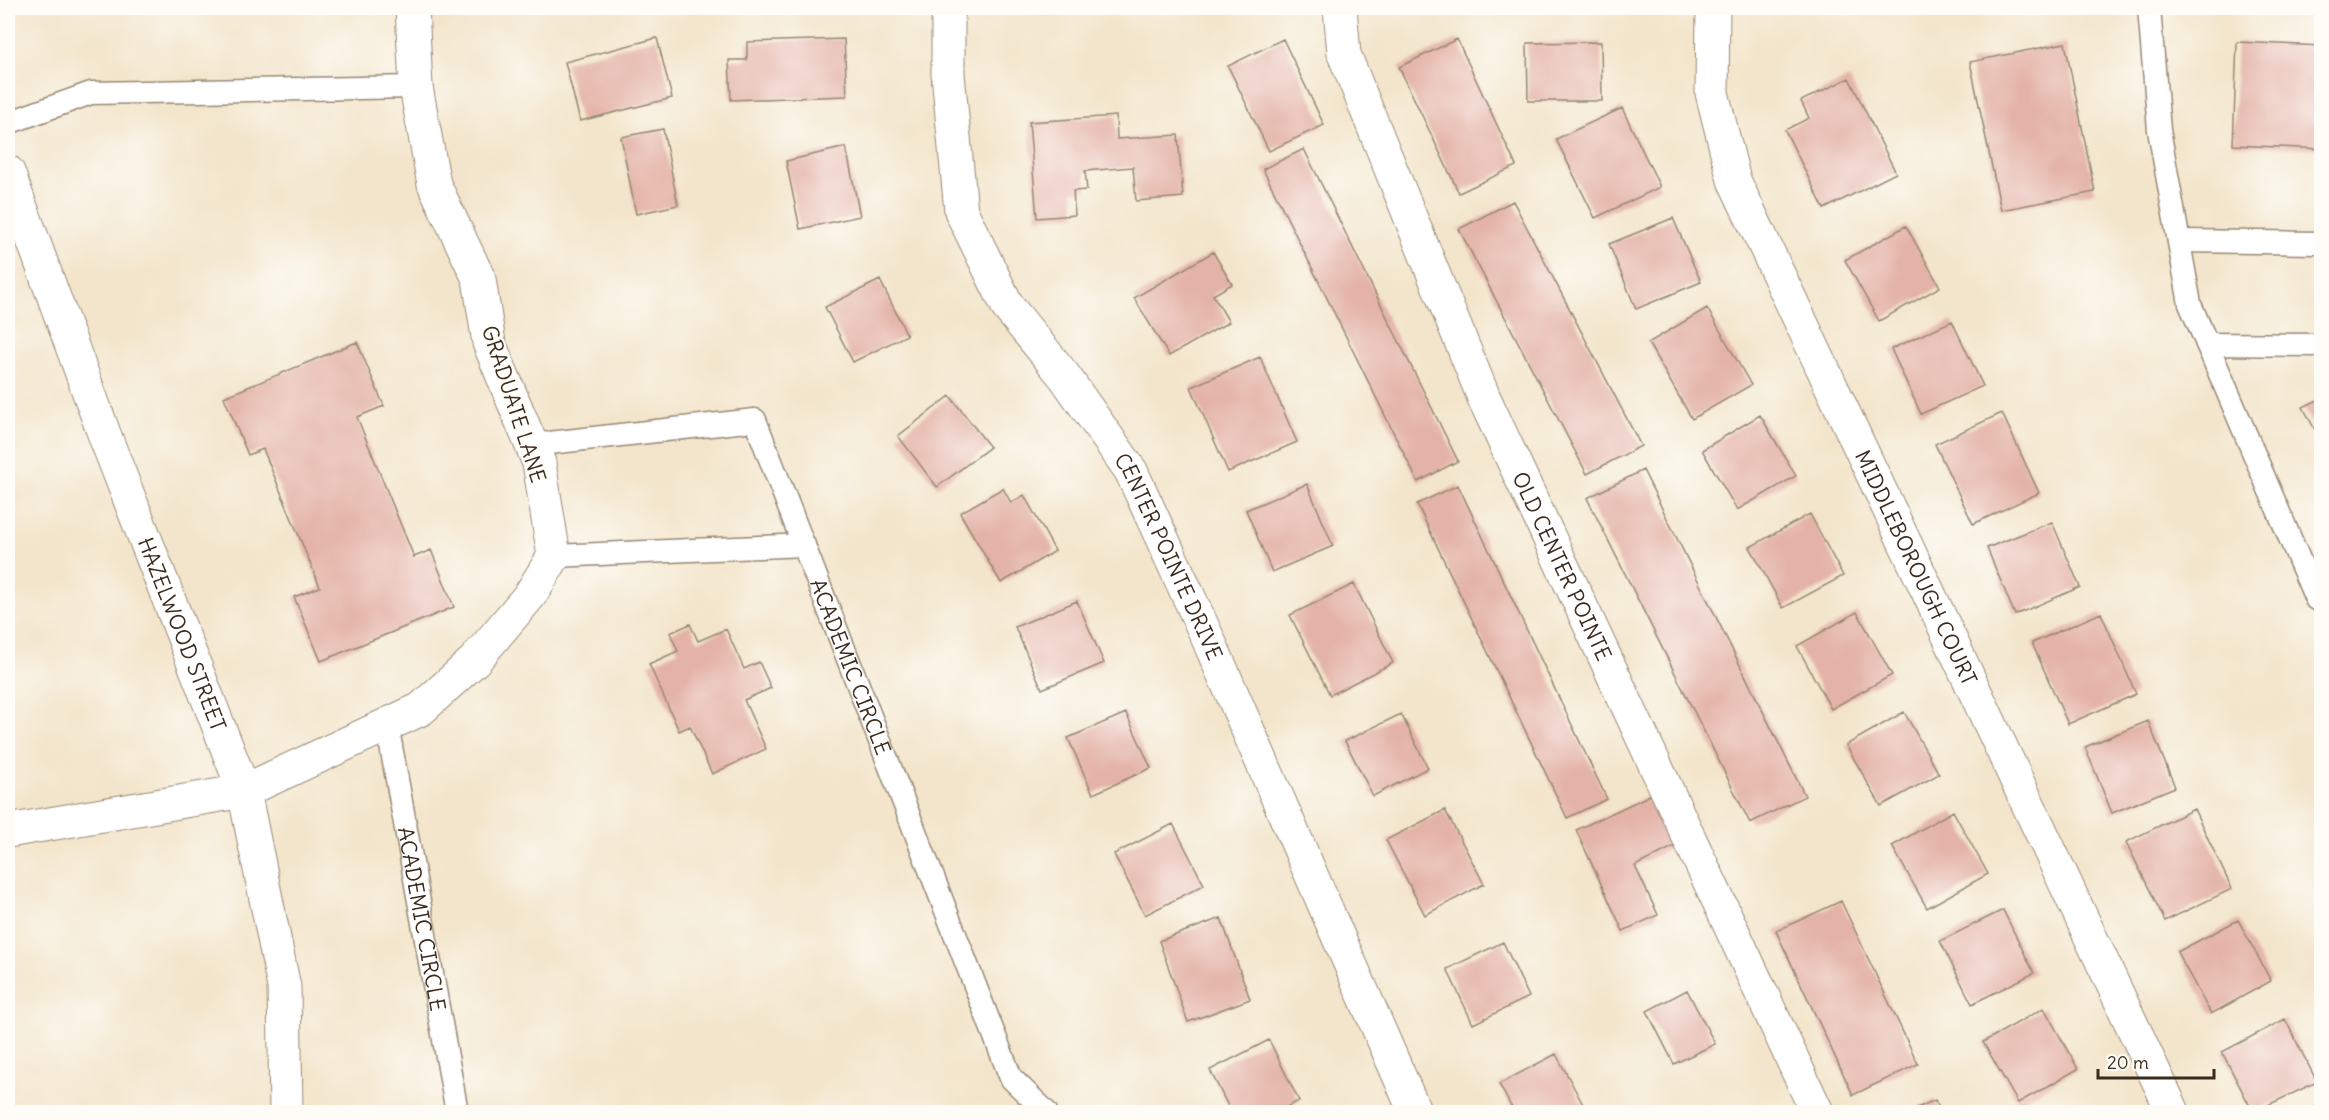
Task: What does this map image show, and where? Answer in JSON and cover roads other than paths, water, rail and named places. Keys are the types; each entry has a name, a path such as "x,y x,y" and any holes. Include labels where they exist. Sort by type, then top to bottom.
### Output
{"street":[{"name":"GRADUATE LANE","path":"412,8 416,87 434,184 479,279 489,343 539,463 554,556"},
{"name":"CENTER POINTE DRIVE","path":"948,8 948,74 961,211 1008,307 1065,377 1131,471 1205,632 1415,1113"},
{"name":"OLD CENTER POINTE","path":"1340,8 1344,54 1484,398 1817,1113"},
{"name":"MIDDLEBOROUGH COURT","path":"1713,8 1712,93 1734,180 2173,1113"},
{"name":"HAZELWOOD STREET","path":"8,172 106,439 244,791 284,987 286,1113"},
{"path":"8,831 244,791 420,709 475,660 530,595 554,556"}],"lane":[{"path":"2149,8 2159,130 2190,304 2316,599 2322,596"},
{"path":"8,123 91,93 416,87"},
{"path":"2179,241 2322,243"},
{"path":"2207,344 2322,345"},
{"name":"ACADEMIC CIRCLE","path":"531,445 755,420 1011,1078 1046,1113"},
{"path":"554,556 804,545"},
{"name":"ACADEMIC CIRCLE","path":"387,724 457,1113"}]}
